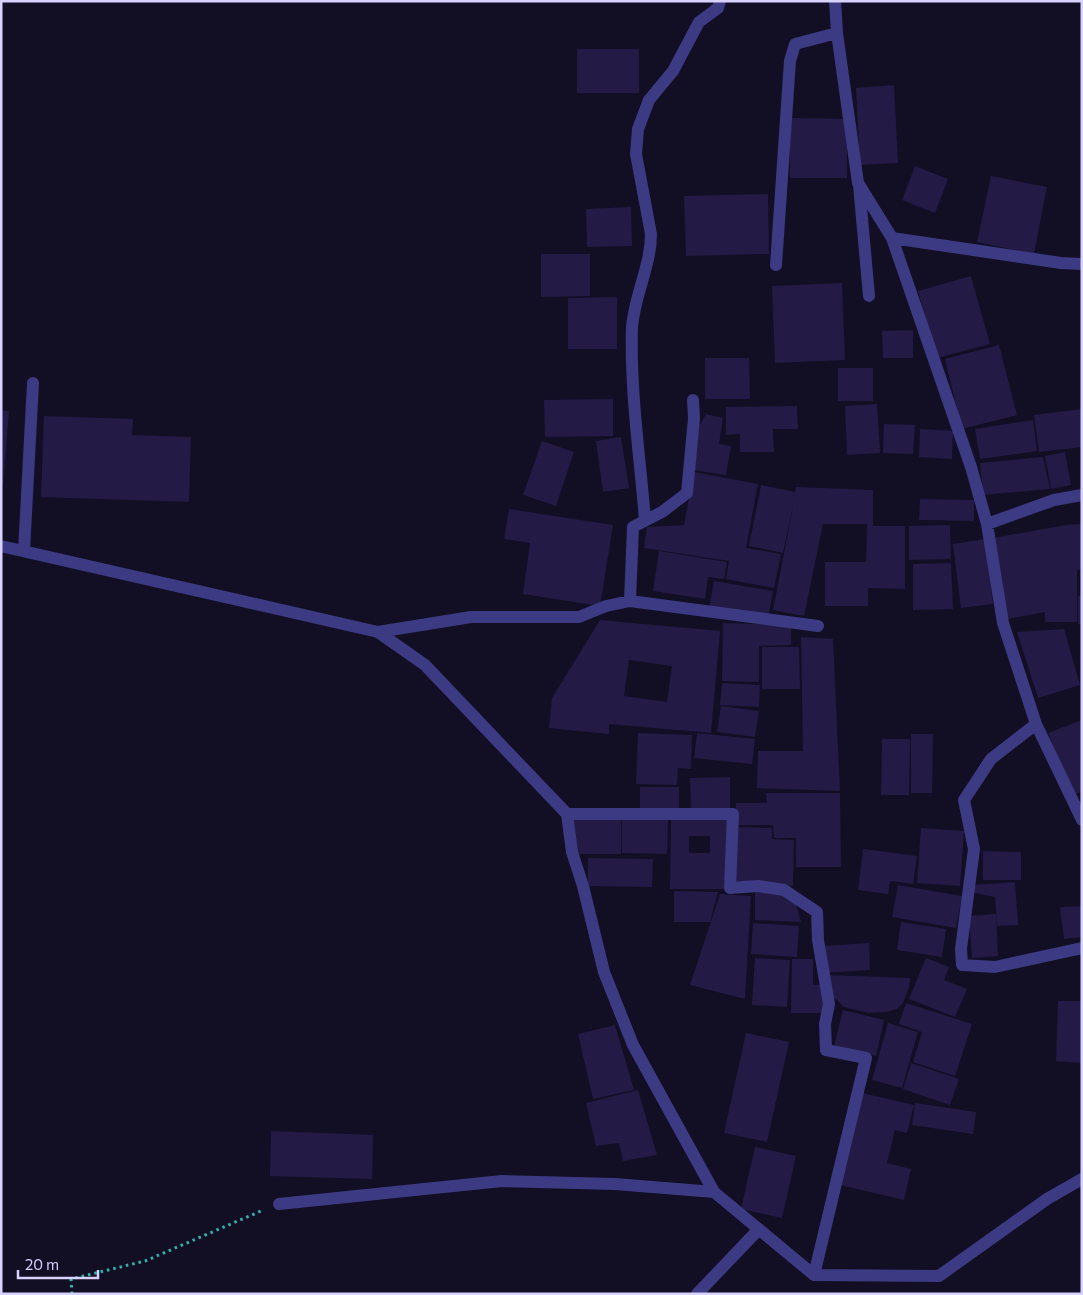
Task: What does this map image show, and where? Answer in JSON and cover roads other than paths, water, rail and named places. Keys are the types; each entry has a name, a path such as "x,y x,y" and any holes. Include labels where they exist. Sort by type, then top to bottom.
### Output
{"street":[{"path":"645,520 632,359 632,328 634,307 651,246 651,234 636,154 638,129 649,100 673,70 699,22 718,8 720,1"},
{"path":"835,1 837,33 858,182 869,296"},
{"path":"776,265 790,61 795,44 837,33"},
{"path":"858,182 892,238 971,467 987,524 1003,623 1036,724 1082,820"},
{"path":"892,238 1061,263 1082,264"},
{"path":"24,551 33,383"},
{"path":"630,602 633,527 662,512 687,493 694,418 693,400"},
{"path":"987,524 1054,500 1082,495"},
{"path":"1,546 378,632 425,664 567,814 572,852 608,981 633,1045 714,1192 814,1275 940,1276 1047,1200 1082,1179"},
{"path":"378,632 471,617 579,617 606,606 630,602 818,626"},
{"path":"1036,724 991,759 964,800 974,849 961,948 962,965 995,967 1082,948"},
{"path":"567,814 733,814 730,888 758,886 784,890 817,912 818,940 829,1004 825,1024 826,1050 866,1058 814,1275"},
{"path":"279,1204 502,1181 615,1184 714,1192"},
{"path":"697,1294 759,1229"}]}
